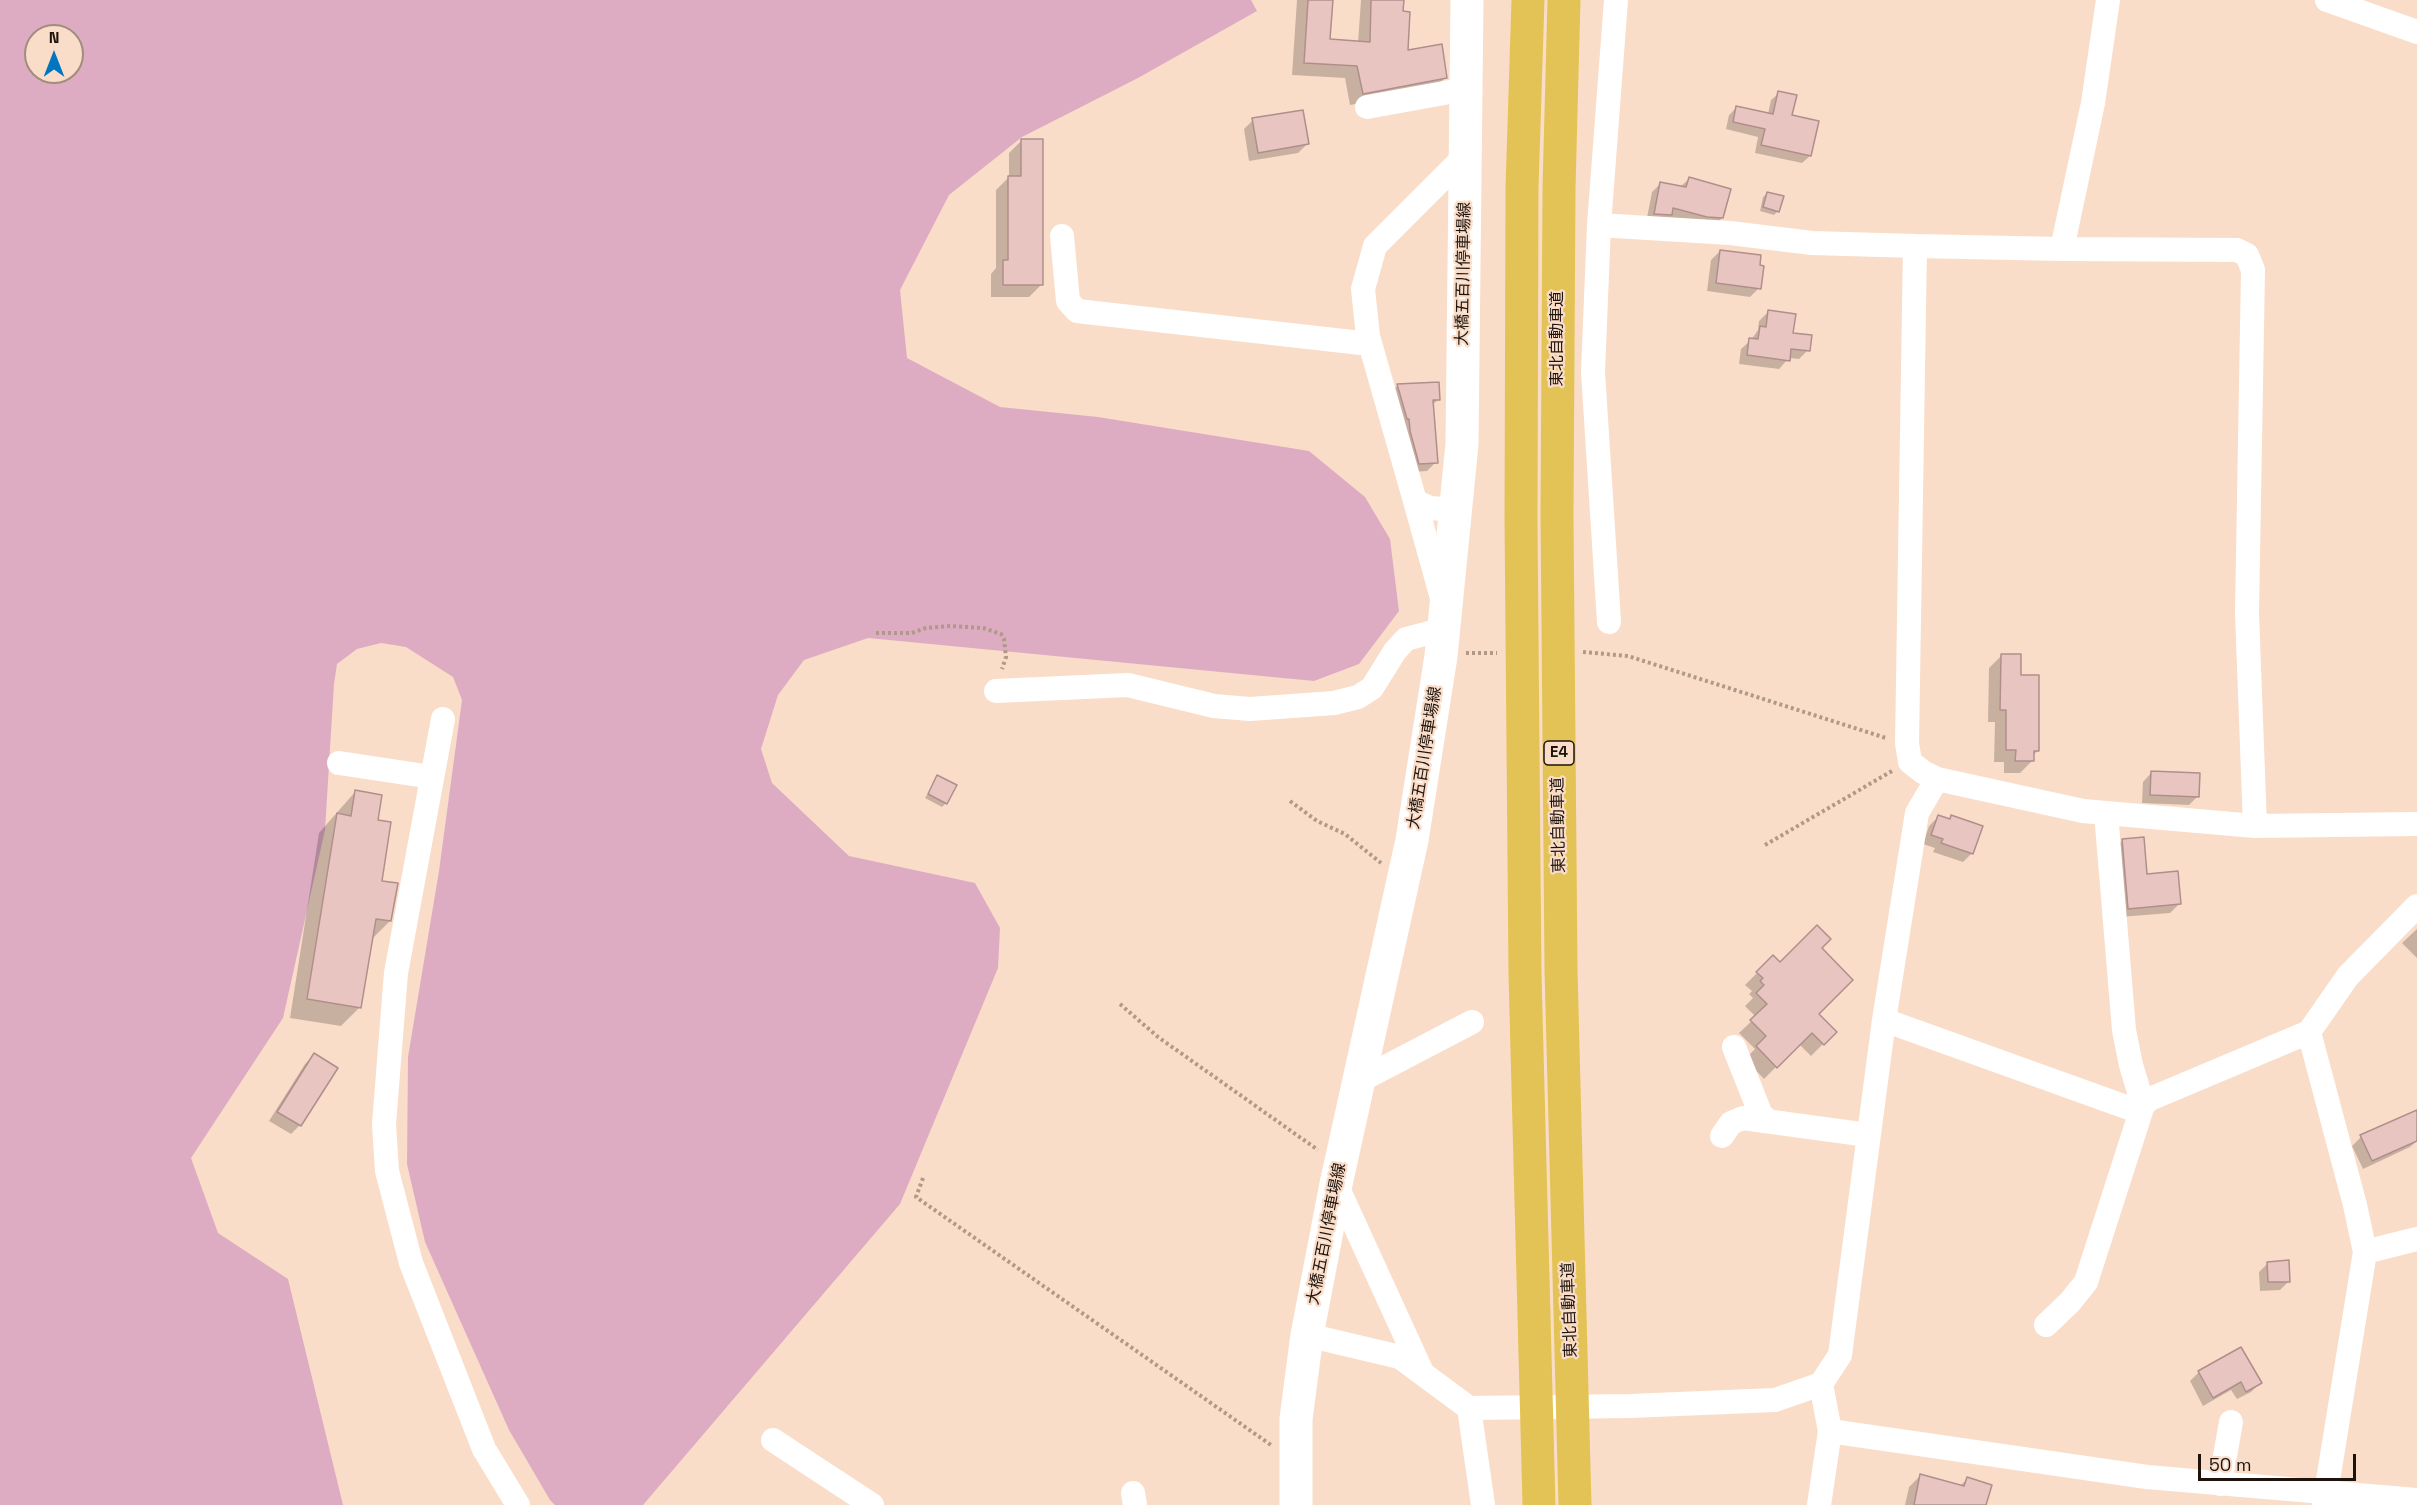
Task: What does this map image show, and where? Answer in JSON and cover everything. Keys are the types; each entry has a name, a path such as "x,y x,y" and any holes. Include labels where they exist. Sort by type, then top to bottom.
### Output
{"highway":[{"name":"E4","path":"1528,0 1522,188 1521,543 1525,974 1539,1505"},
{"name":"東北自動車道","path":"1564,0 1559,188 1557,540 1561,970 1575,1505"}],"main road":[{"name":"大橋五百川停車場線","path":"1296,1505 1296,1419 1307,1335 1338,1175 1406,871 1417,814 1445,621 1462,444 1467,0"}],"street":[{"path":"1609,622 1593,372 1599,225 1616,0"},
{"path":"2062,249 2093,103 2108,0"},
{"path":"2327,0 2417,32"},
{"path":"1367,107 1466,89"},
{"path":"996,691 1128,685 1214,706 1250,709 1334,703 1358,697 1372,688 1395,651 1406,639 1445,621 1415,501 1370,344 1363,289 1375,246 1465,156"},
{"path":"1599,225 1730,233 1812,243 2062,249 2237,250 2247,255 2253,270 2247,613 2255,826"},
{"path":"1062,236 1068,301 1077,311 1370,344"},
{"path":"1915,246 1909,752 1923,772 1937,779 2083,811 2255,826 2417,824"},
{"path":"1415,501 1430,508 1456,510"},
{"path":"443,719 396,973 384,1124 387,1171 411,1263 484,1449 518,1505"},
{"path":"339,763 432,777"},
{"path":"1307,1335 1400,1357 1478,1408 1630,1406 1775,1400 1821,1384 1840,1355 1884,1020 1917,813 1937,779"},
{"path":"2106,813 2124,1030 2141,1108"},
{"path":"2046,1325 2070,1302 2086,1282 2141,1108 2150,1099 2309,1032 2348,976 2417,906"},
{"path":"1884,1020 2141,1108"},
{"path":"1359,1081 1472,1022"},
{"path":"2309,1032 2355,1205 2365,1252 2347,1372 2324,1498"},
{"path":"1734,1047 1761,1115 1769,1121"},
{"path":"1722,1136 1731,1123 1743,1118 1868,1135"},
{"path":"1338,1175 1422,1372"},
{"path":"2365,1252 2417,1239"},
{"path":"1819,1505 1830,1431 1821,1384"},
{"path":"1478,1408 1483,1505"},
{"path":"2220,1484 2231,1422"},
{"path":"1830,1431 2147,1477 2324,1498 2417,1500"},
{"path":"773,1440 872,1505"}],"path":[{"path":"876,633 912,633 926,628 950,626 983,628 1001,634 1004,639 1006,657 996,691"},
{"path":"1585,652 1629,656 1870,735 1909,752"},
{"path":"1765,844 1909,752"},
{"path":"1290,801 1317,821 1345,834 1379,863 1406,871"},
{"path":"1120,1004 1158,1037 1338,1175"},
{"path":"923,1178 916,1197 1296,1463"}],"shaded area":[{"path":"0,0 1251,0 1257,11 1138,78 1022,137 949,195 900,290 907,358 1000,407 1098,417 1309,451 1365,497 1390,539 1399,611 1359,664 1314,681 868,638 804,660 778,695 761,749 772,783 849,856 975,883 1000,928 998,968 900,1204 643,1505 555,1505 550,1500 509,1430 425,1242 407,1164 408,1057 439,871 462,700 453,677 406,647 381,643 357,649 337,664 325,830 283,1018 191,1158 218,1233 288,1279 343,1505 0,1505"}],"building":[{"path":"1308,0 1333,0 1330,39 1370,42 1371,0 1404,0 1403,11 1410,12 1408,50 1442,44 1447,78 1363,94 1357,66 1304,63"},
{"path":"1778,91 1797,95 1792,115 1819,121 1811,156 1761,145 1765,129 1733,122 1736,106 1773,114"},
{"path":"1303,110 1309,144 1258,153 1252,118"},
{"path":"1021,139 1043,139 1043,285 1003,285 1003,260 1008,260 1008,176 1021,176"},
{"path":"1689,177 1731,189 1723,218 1707,217 1673,208 1672,215 1654,214 1660,182 1686,187"},
{"path":"1767,192 1784,196 1779,212 1763,207"},
{"path":"1720,250 1761,255 1760,265 1764,266 1761,289 1716,283"},
{"path":"1768,310 1796,314 1793,333 1812,335 1810,351 1791,349 1790,361 1747,355 1749,338 1758,339 1760,326 1766,327"},
{"path":"1439,382 1440,400 1433,400 1438,463 1419,464 1409,419 1407,419 1397,384"},
{"path":"2001,654 2021,654 2021,675 2039,675 2039,751 2034,751 2034,761 2015,761 2016,750 2006,750 2006,710 2000,710"},
{"path":"2151,771 2200,773 2199,797 2150,795"},
{"path":"937,775 957,785 947,804 928,794"},
{"path":"355,790 382,795 378,820 391,822 382,881 398,883 391,921 376,919 361,1008 307,999 337,813 351,816"},
{"path":"1938,815 1950,819 1951,815 1983,826 1973,854 1941,843 1943,839 1931,835"},
{"path":"2144,837 2147,874 2178,871 2181,904 2128,909 2122,839"},
{"path":"1817,925 1831,939 1822,948 1853,980 1819,1014 1837,1032 1824,1045 1812,1033 1777,1068 1756,1046 1766,1036 1750,1020 1767,1004 1756,993 1764,985 1760,981 1763,978 1756,972 1773,955 1780,962"},
{"path":"314,1053 338,1068 301,1126 277,1112"},
{"path":"2417,1110 2417,1141 2372,1161 2360,1135"},
{"path":"2289,1260 2290,1282 2268,1282 2267,1262"},
{"path":"2241,1347 2262,1383 2246,1392 2241,1382 2213,1398 2198,1371"},
{"path":"1920,1474 1964,1486 1967,1477 1992,1485 1986,1505 1914,1505"}]}
